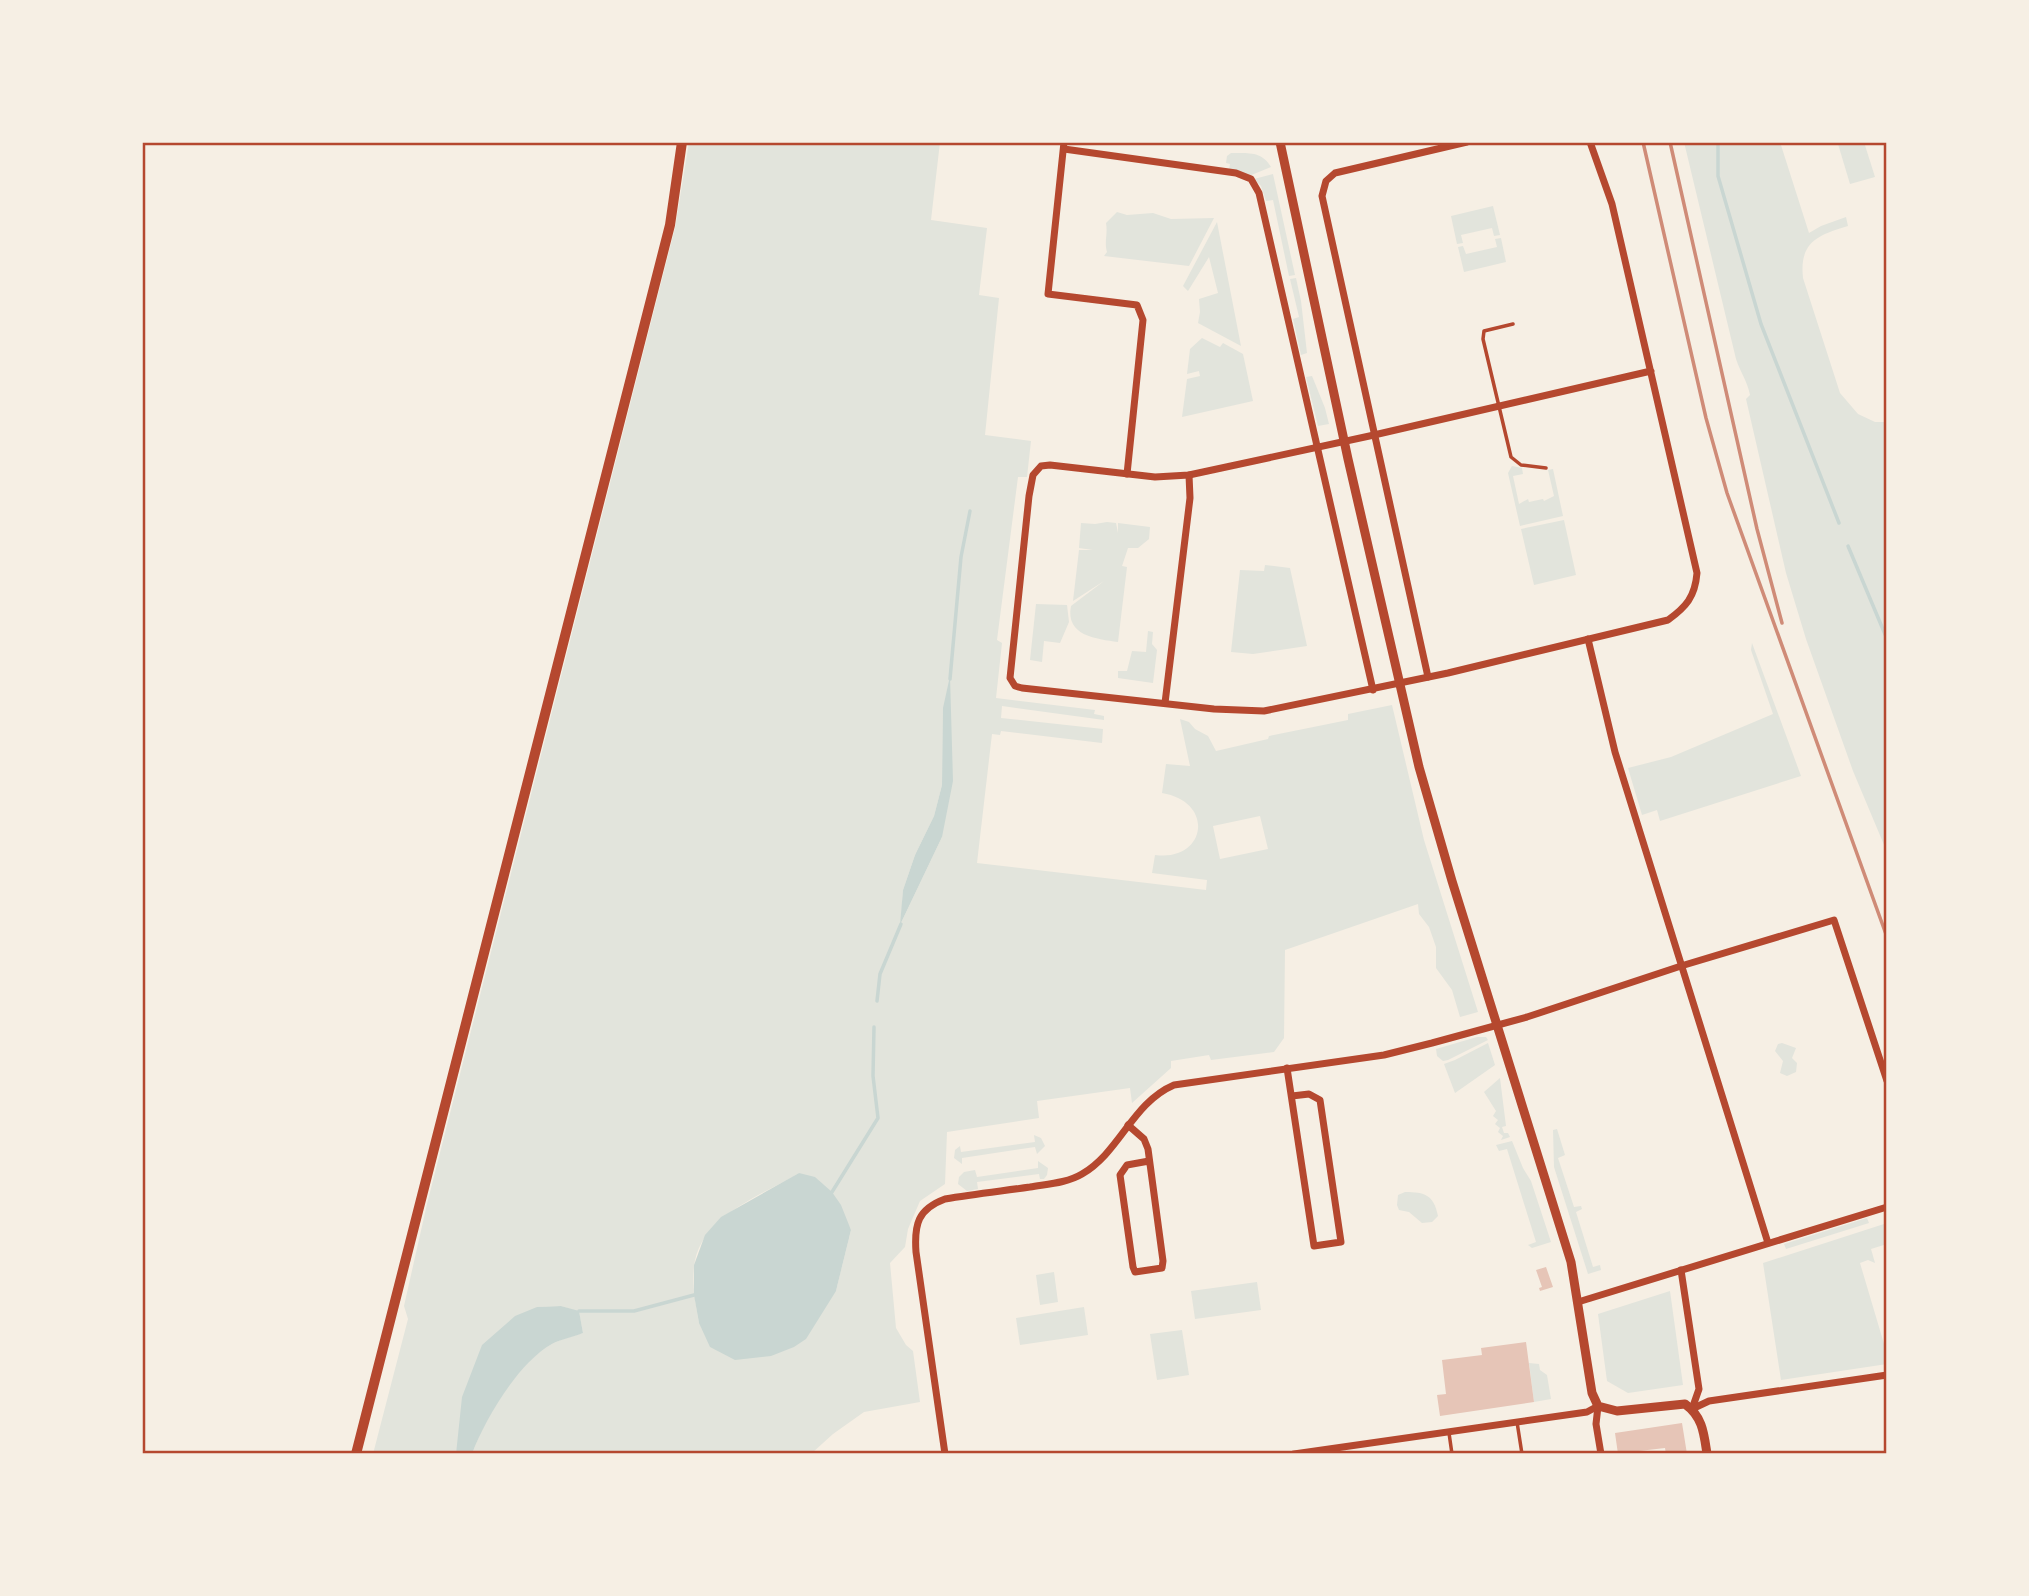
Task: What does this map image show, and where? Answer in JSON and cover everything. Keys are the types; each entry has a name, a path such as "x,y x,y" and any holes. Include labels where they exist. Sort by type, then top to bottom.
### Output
{"main road":[{"path":"356,1454 667,236 682,142"}],"street":[{"path":"1280,142 1344,441 1423,779 1571,1262 1590,1387 1598,1406 1596,1424 1601,1454"},
{"path":"1428,677 1322,196 1326,181 1345,169 1467,142"},
{"path":"1590,142 1612,204 1651,370 1697,573 1696,588 1684,609 1668,620 1373,690 1264,711 1236,711 1022,688 1015,686 1010,678 1016,601 1033,475 1037,468 1050,465 1155,477 1189,475 1651,370"},
{"path":"1127,474 1143,320 1137,305 1048,294 1064,145 1236,173 1248,178 1259,193 1373,690"},
{"path":"1165,703 1190,498 1189,475"},
{"path":"1588,639 1615,752 1768,1243"},
{"path":"945,1454 916,1252 915,1237 919,1219 930,1205 945,1199 1053,1184 1083,1174 1104,1155 1153,1096 1174,1085 1384,1055 1497,1026 1834,920 1887,1081"},
{"path":"1287,1068 1314,1246 1341,1242 1320,1100 1309,1094 1292,1096"},
{"path":"1128,1125 1144,1139 1149,1161 1163,1261 1162,1268 1140,1273 1133,1267 1120,1175 1127,1165 1149,1161"},
{"path":"1578,1302 1887,1207"},
{"path":"1681,1270 1699,1389 1692,1409"},
{"path":"1692,1409 1709,1401 1887,1375"},
{"path":"1294,1454 1587,1412 1598,1406 1614,1411 1681,1404 1692,1409 1701,1422 1707,1454"}],"lane":[{"path":"1513,324 1484,331 1483,339 1498,406 1511,457 1521,465 1546,468"},
{"path":"1517,1421 1522,1454"},
{"path":"1449,1431 1452,1454"}],"shaded area":[{"path":"689,142 940,142 931,220 987,228 979,295 999,298 985,435 1031,441 1027,477 1018,477 997,640 1002,643 996,698 1095,710 1094,714 1104,716 1104,720 1002,706 1001,718 1103,729 1102,743 1001,731 1000,735 992,734 977,863 1206,890 1207,880 1152,873 1155,855 1172,855 1185,850 1194,841 1198,830 1197,818 1191,807 1162,793 1166,764 1190,766 1180,719 1189,722 1208,736 1216,751 1268,739 1269,736 1348,720 1348,714 1392,705 1424,840 1478,1012 1460,1017 1452,990 1436,968 1436,947 1429,927 1419,914 1418,904 1285,950 1284,1038 1274,1052 1211,1060 1209,1055 1171,1061 1171,1068 1132,1103 1130,1088 1037,1101 1039,1118 947,1132 945,1184 920,1201 908,1229 905,1247 890,1263 896,1328 913,1351 920,1402 864,1412 812,1453 472,1454 494,1408 527,1364 552,1344 583,1333 579,1312 561,1306 537,1307 461,1427 456,1454 373,1454 408,1319 404,1306 427,1204 675,228","holes":["943,708 942,837 901,923 903,890 915,855 934,816 942,785","1260,816 1268,849 1220,859 1213,826","799,1173 846,1220 851,1230 836,1291 699,1323 694,1289 694,1268 698,1250 719,1222 750,1200"]},
{"path":"1684,142 1780,142 1809,233 1846,217 1848,226 1820,237 1808,248 1804,256 1803,278 1840,393 1858,414 1875,422 1887,422 1887,852 1853,771 1806,639 1786,573 1746,399 1750,395 1736,359"},
{"path":"1864,142 1875,177 1850,184 1838,144"},
{"path":"1231,153 1259,156 1271,167 1249,176 1229,170 1230,164 1226,163 1227,156"},
{"path":"1273,174 1295,275 1289,276 1273,200 1266,201 1261,186 1254,179"},
{"path":"1493,206 1500,235 1494,236 1492,228 1461,235 1463,243 1457,244 1451,216"},
{"path":"1117,212 1127,215 1153,213 1171,219 1214,218 1189,266 1104,256 1107,252 1106,223"},
{"path":"1217,222 1241,346 1198,323 1199,299 1218,293 1209,257 1188,291 1183,286"},
{"path":"1501,238 1506,262 1464,272 1458,247 1463,246 1466,254 1497,247 1495,239"},
{"path":"1296,278 1307,353 1301,355 1293,319 1299,317 1290,279"},
{"path":"1202,338 1220,347 1223,343 1243,354 1253,401 1182,417 1187,379 1200,376 1199,371 1187,374 1190,349"},
{"path":"1312,376 1329,424 1318,426 1306,377"},
{"path":"1512,466 1522,468 1523,474 1513,476 1519,504 1528,499 1529,502 1544,501 1554,496 1548,470 1553,469 1563,516 1520,526 1508,473"},
{"path":"1564,520 1576,575 1534,585 1521,529"},
{"path":"1081,523 1116,523 1118,533 1118,523 1150,527 1149,539 1138,548 1128,548 1122,566 1127,567 1118,642 1084,634 1073,624 1070,616 1071,606 1104,581 1073,601 1079,550 1093,550 1079,548"},
{"path":"1265,565 1290,568 1307,646 1253,654 1231,652 1240,570 1264,571"},
{"path":"1036,604 1067,605 1069,622 1060,643 1044,641 1042,662 1030,660"},
{"path":"1148,631 1153,632 1152,644 1157,650 1153,683 1118,678 1118,671 1127,671 1132,651 1146,652"},
{"path":"1752,643 1801,776 1660,821 1657,810 1642,815 1628,768 1671,757 1773,714 1751,650"},
{"path":"950,676 953,781 942,837 900,925 903,890 915,855 934,816 942,785 943,708"},
{"path":"1477,1037 1486,1037 1488,1040 1448,1060 1443,1061 1437,1056 1436,1049"},
{"path":"1488,1043 1495,1065 1455,1093 1444,1064"},
{"path":"1778,1044 1796,1048 1792,1058 1797,1063 1796,1072 1787,1076 1780,1073 1783,1061 1775,1051"},
{"path":"1500,1078 1506,1126 1502,1127 1504,1133 1508,1133 1510,1137 1501,1140 1503,1136 1498,1132 1500,1128 1495,1124 1498,1120 1493,1116 1496,1111 1484,1092"},
{"path":"1557,1129 1565,1155 1558,1158 1574,1207 1581,1206 1582,1209 1576,1212 1593,1267 1600,1265 1601,1270 1588,1274 1554,1167 1553,1130"},
{"path":"1034,1135 1041,1138 1045,1146 1037,1154 1035,1147 962,1158 962,1164 954,1158 955,1150 960,1146 961,1152 1035,1142"},
{"path":"1512,1141 1531,1181 1551,1242 1532,1248 1528,1245 1536,1242 1507,1149 1499,1151 1496,1145"},
{"path":"1038,1161 1048,1168 1044,1179 1040,1179 1039,1174 977,1182 978,1189 967,1191 958,1184 959,1177 964,1172 975,1170 977,1177 1038,1168"},
{"path":"799,1173 815,1177 832,1192 841,1205 851,1230 836,1291 806,1339 771,1356 735,1360 710,1347 699,1323 694,1295 694,1265 705,1235 721,1217"},
{"path":"1405,1192 1428,1196 1434,1203 1438,1216 1432,1222 1422,1223 1409,1212 1399,1210 1398,1195"},
{"path":"1867,1218 1869,1223 1786,1249 1784,1244"},
{"path":"1887,1219 1887,1244 1871,1249 1875,1263 1868,1260 1860,1263 1887,1354 1887,1364 1781,1380 1763,1263 1884,1224"},
{"path":"1054,1272 1058,1302 1040,1305 1036,1275"},
{"path":"1257,1282 1261,1310 1195,1319 1191,1291"},
{"path":"1670,1291 1683,1385 1628,1393 1607,1381 1598,1314"},
{"path":"561,1306 579,1311 583,1333 552,1344 527,1364 494,1409 472,1454 456,1454 462,1397 482,1345 515,1316 537,1307"},
{"path":"1084,1307 1088,1335 1020,1345 1016,1318"},
{"path":"1182,1330 1189,1375 1157,1380 1150,1334"},
{"path":"1529,1363 1539,1364 1540,1370 1547,1375 1551,1399 1534,1402"}],"building":[{"path":"1546,1267 1553,1287 1540,1291 1539,1288 1542,1287 1536,1270"},
{"path":"1526,1342 1534,1402 1440,1416 1437,1395 1446,1394 1442,1360 1482,1355 1481,1348"},
{"path":"1682,1423 1687,1454 1666,1454 1665,1448 1639,1451 1639,1454 1618,1454 1615,1433"}],"waterway":[{"path":"1718,142 1718,176 1761,324 1839,523"},
{"path":"950,679 961,557 970,511"},
{"path":"1848,546 1887,639"},
{"path":"877,1001 880,974 901,924"},
{"path":"832,1192 878,1118 873,1076 874,1027"},
{"path":"579,1311 634,1311 694,1295"}],"railway":[{"path":"1643,142 1706,418 1727,493 1887,937"},
{"path":"1670,142 1757,529 1782,623"}]}
